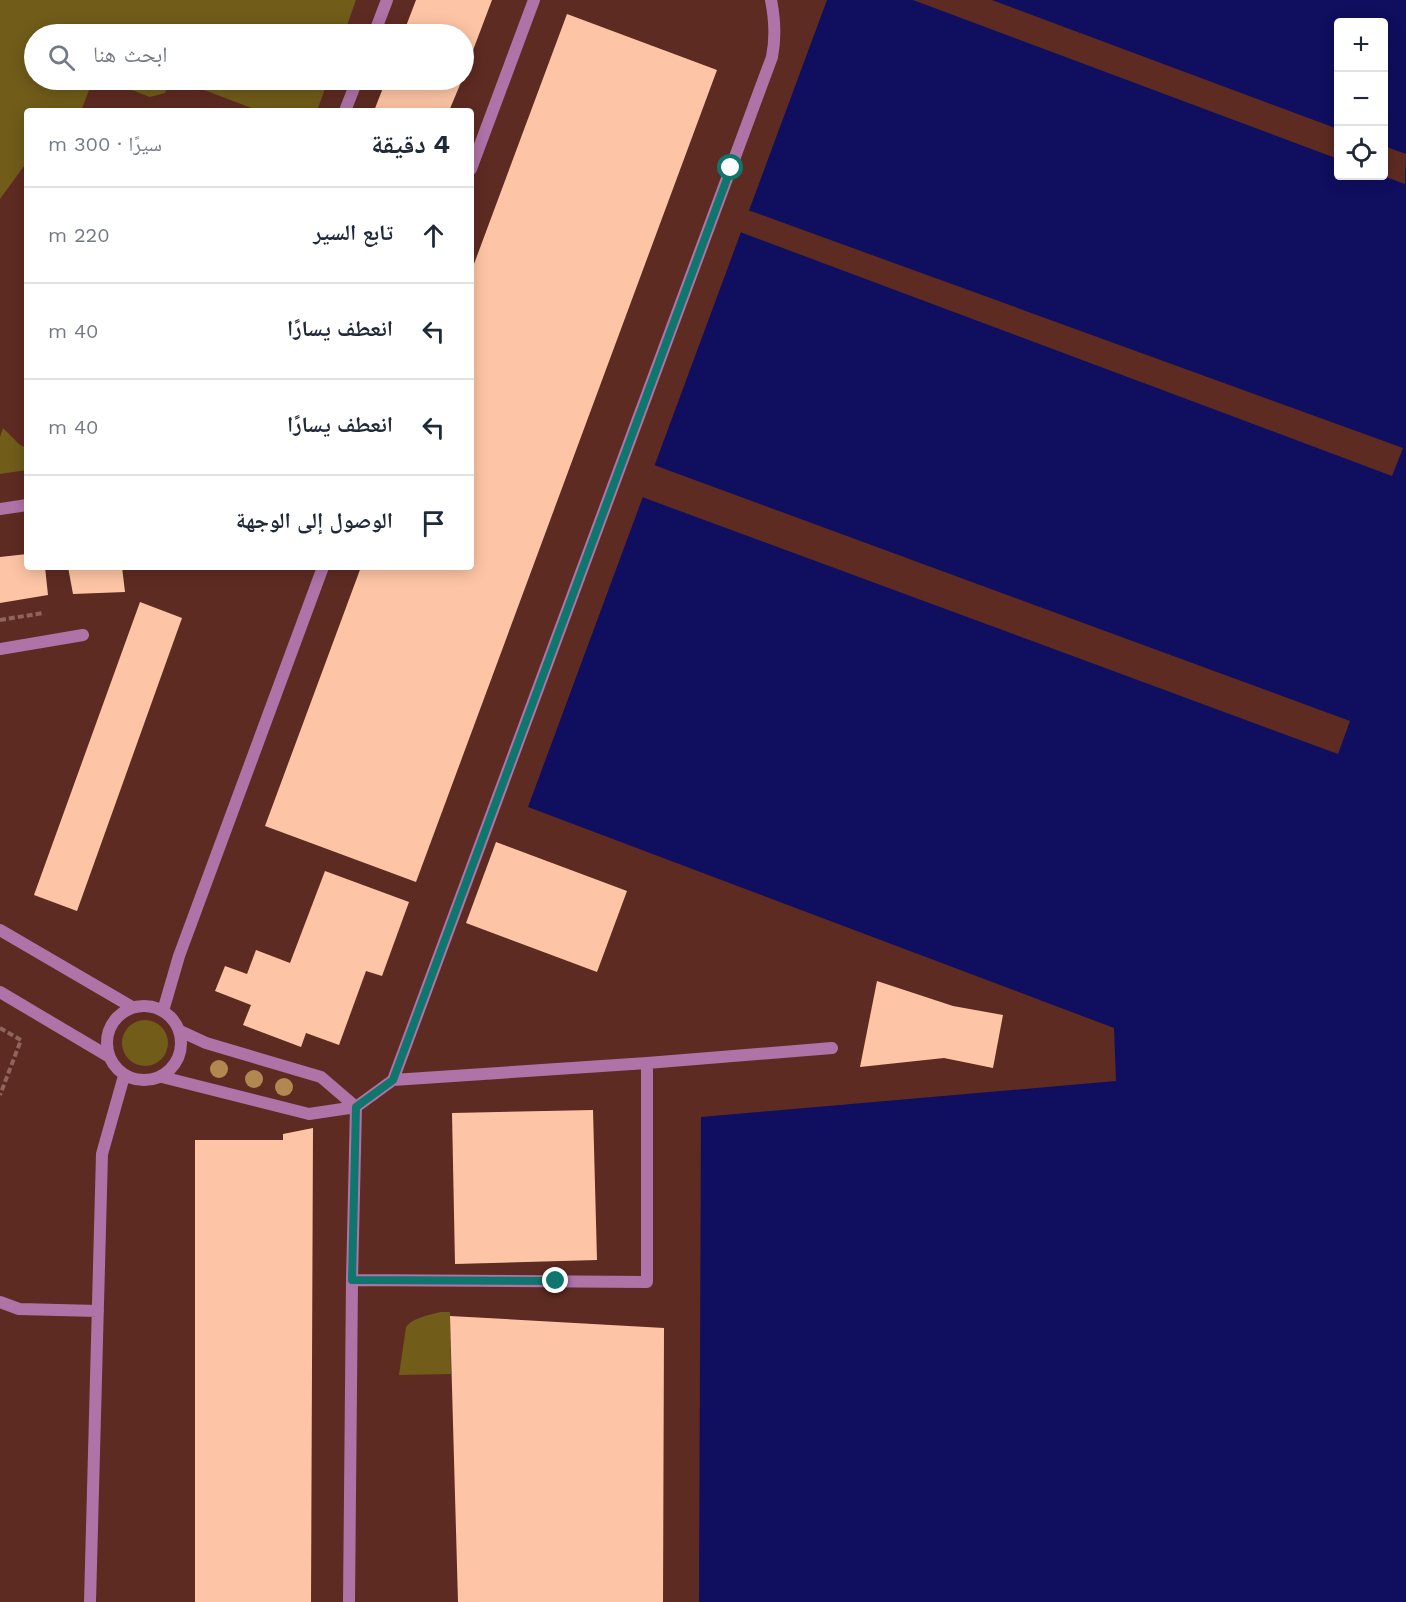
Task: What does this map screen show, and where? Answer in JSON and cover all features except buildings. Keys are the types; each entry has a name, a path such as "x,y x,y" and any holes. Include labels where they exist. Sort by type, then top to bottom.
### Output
{"lane":[{"path":"378,24 387,0"},
{"path":"474,161 534,0"},
{"path":"393,1080 772,57 776,39 776,22 771,0"},
{"path":"346,108 353,90"},
{"path":"0,509 24,505"},
{"path":"163,1011 178,956 322,570"},
{"path":"0,649 83,635"},
{"path":"0,930 132,1007"},
{"path":"0,992 108,1056"},
{"path":"147,1005 163,1011 173,1019 180,1031 182,1044 173,1068 162,1077 150,1081 137,1081 124,1076 108,1056 106,1043 109,1030 116,1019 132,1007 147,1005"},
{"path":"180,1031 206,1043 321,1077 356,1107"},
{"path":"162,1077 309,1114 356,1107 393,1080 832,1048"},
{"path":"352,1280 647,1282 647,1063"},
{"path":"90,1602 102,1154 124,1076"},
{"path":"349,1602 356,1107"},
{"path":"0,1302 19,1309 98,1311"}],"path":[{"path":"0,620 43,613"},
{"path":"0,1028 21,1041 0,1095"}],"shaded area":[{"path":"0,0 356,0 348,24 24,24 24,90 89,90 82,108 24,108 24,166 0,199"},
{"path":"827,0 1406,0 1406,1602 699,1602 701,1117 1116,1081 1114,1028 528,807"},
{"path":"132,90 166,90 165,93 150,97"},
{"path":"204,90 324,90 318,108 251,108"},
{"path":"3,428 24,447 24,470 0,474 0,437"},
{"path":"150,1020 162,1026 167,1034 167,1052 162,1060 154,1065 140,1066 132,1063 125,1056 122,1038 125,1030 132,1023"},
{"path":"441,1312 450,1312 451,1374 399,1375 406,1327 417,1319"}],"pier":[{"path":"913,0 992,0 1334,128 1334,158"},
{"path":"1388,147 1406,154 1405,184 1388,178"},
{"path":"748,210 1403,448 1392,476 740,232"},
{"path":"654,465 1350,721 1338,754 642,497"}],"route":[{"path":"556,1281 352,1280 356,1107 393,1080 731,168"}]}
